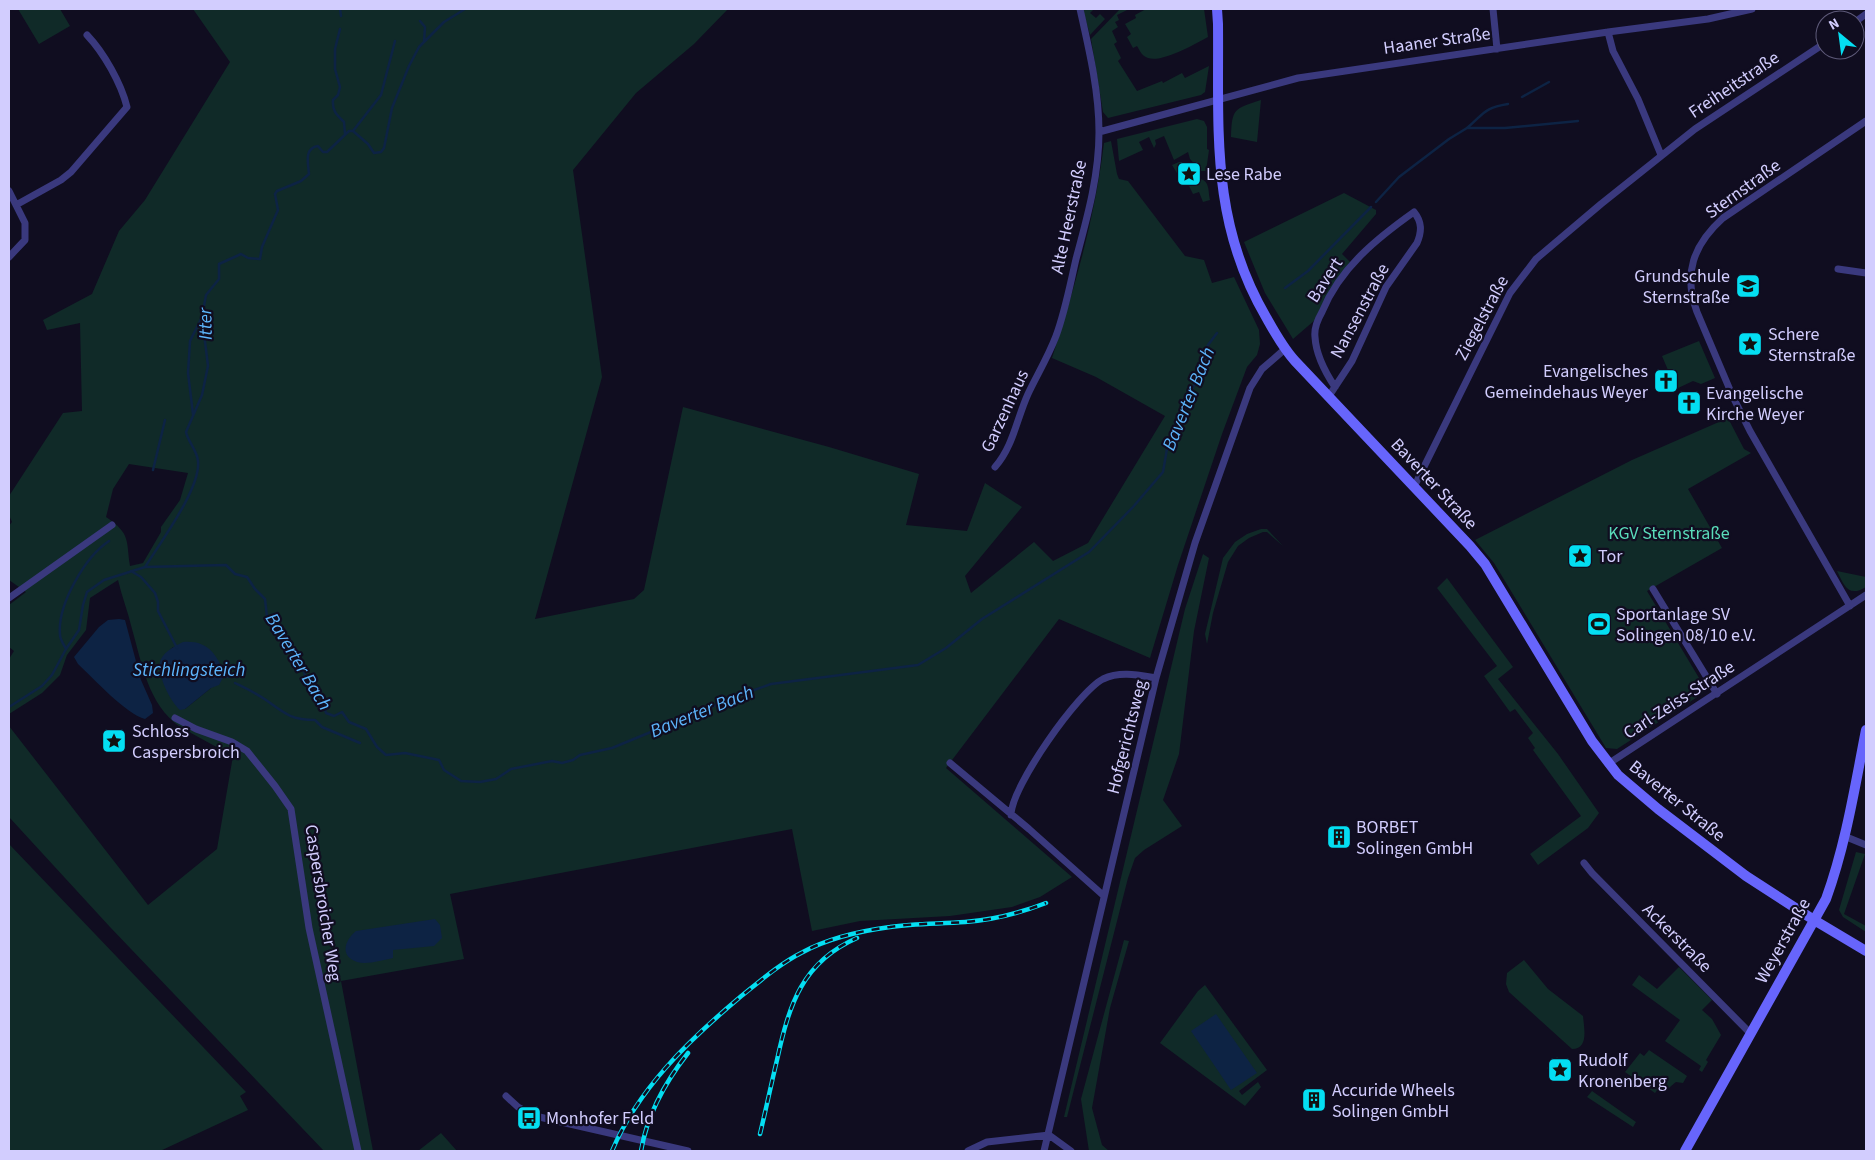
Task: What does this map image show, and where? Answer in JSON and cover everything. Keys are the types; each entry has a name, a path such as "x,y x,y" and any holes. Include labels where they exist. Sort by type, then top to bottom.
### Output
{"main road":[{"path":"1217,9 1219,100"},
{"name":"Baverter Straße","path":"1219,100 1221,182 1231,235 1239,262 1255,298 1285,349 1485,564 1592,741 1608,764 1623,780 1746,876 1866,951"},
{"name":"Weyerstraße","path":"1685,1151 1814,920 1832,883 1844,836 1866,730"}],"street":[{"name":"Alte Heerstraße","path":"1042,369 1056,336 1064,309 1094,189 1099,132 1093,74 1080,9"},
{"path":"1492,9 1497,49"},
{"name":"Haaner Straße","path":"1219,100 1307,77 1708,19 1752,9"},
{"path":"1608,32 1613,51 1638,98 1661,155"},
{"path":"16,205 61,180 71,172 127,106 124,95 98,46 87,35"},
{"name":"Freiheitstraße","path":"1661,155 1695,129 1815,50"},
{"path":"1099,132 1219,100"},
{"name":"Sternstraße","path":"1850,606 1743,417 1697,312 1691,296 1690,281 1693,260 1700,245 1723,218 1866,121"},
{"name":"Ziegelstraße","path":"1414,487 1506,299 1519,279 1541,254 1661,155"},
{"path":"9,192 25,223 24,240 9,257"},
{"name":"Nansenstraße","path":"1329,396 1352,361 1386,286 1420,237 1421,224 1414,212"},
{"name":"Bavert","path":"1334,386 1321,360 1314,336 1318,319 1339,280 1354,262 1380,237 1414,212"},
{"path":"1838,269 1866,273"},
{"name":"Hofgerichtsweg","path":"1044,1151 1156,678 1195,543 1250,388 1262,369 1285,349"},
{"name":"Garzenhaus","path":"996,467 1005,454 1028,393 1042,369"},
{"path":"9,598 112,525"},
{"path":"1653,590 1717,694"},
{"name":"Carl-Zeiss-Straße","path":"1608,764 1866,595"},
{"path":"1011,814 1013,802 1042,750 1068,714 1089,690 1104,679 1120,674 1156,678"},
{"name":"Caspersbroicher Weg","path":"175,718 196,730 232,742 247,751 276,786 291,809 309,928 358,1151"},
{"path":"950,763 1104,896"},
{"path":"1844,836 1866,845"},
{"name":"Ackerstraße","path":"1584,863 1751,1034"},
{"path":"506,1096 518,1107 535,1116 688,1151"},
{"path":"968,1151 985,1142 1049,1135 1071,1151"}],"green space":[{"path":"18,9 60,9 70,26 39,44"},
{"path":"193,9 728,9 694,44 636,93 573,170 602,377 535,619 634,599 644,590 683,407 919,474 906,525 967,531 985,483 1022,507 965,576 971,593 1034,542 1053,561 1088,543 1165,416 1096,377 1052,358 1069,305 1090,225 1104,143 1111,141 1119,179 1128,181 1185,256 1204,260 1212,283 1234,277 1259,330 1260,344 1257,355 1247,367 1222,434 1178,565 1150,658 1059,619 946,768 1072,877 1040,897 1012,907 950,916 860,921 812,931 792,829 450,894 464,959 341,981 373,1151 324,1151 110,927 9,817 9,726 148,905 217,849 233,756 180,727 160,707 143,669 118,580 90,598 86,630 67,655 60,675 42,693 9,714 9,659 14,651 9,647 9,605 26,592 9,580 9,526 12,522 9,515 9,496 63,413 82,411 80,323 47,330 43,320 92,294 119,231 145,200 230,62","holes":["129,464 188,473 180,500 161,527 161,532 143,563 130,566 124,533 106,517 113,489","173,647 211,688 185,709 171,694 160,672 165,656"]},
{"path":"1084,9 1094,9 1090,13 1096,18 1100,14 1105,19 1090,35 1084,14"},
{"path":"1120,9 1129,9 1117,15 1119,20 1115,22 1118,27 1112,31 1117,42 1114,44 1121,58 1118,61 1137,91 1162,81 1163,83 1182,73 1185,78 1209,66 1205,92 1201,95 1108,118 1103,112 1091,39"},
{"path":"1146,9 1204,9 1208,37 1170,55 1154,59 1148,58 1141,53 1137,46 1133,48 1127,37 1131,34 1125,24 1136,18 1135,15"},
{"path":"1261,100 1257,142 1231,137 1232,120 1236,111"},
{"path":"1197,119 1204,121 1207,127 1207,149 1209,150 1206,171 1201,171 1190,159 1188,152 1174,160 1164,136 1155,140 1154,148 1149,137 1139,142 1143,150 1119,161 1117,139"},
{"path":"1185,162 1197,172 1196,176 1183,183 1172,165"},
{"path":"1200,179 1207,184 1210,200 1203,202 1199,192 1193,194 1188,184"},
{"path":"1344,193 1376,210 1376,214 1342,254 1350,262 1330,289 1315,320 1293,339 1265,293 1244,242"},
{"path":"1699,341 1715,378 1701,384 1693,381 1676,389 1662,356"},
{"name":"Sportanlage SV Solingen 08/10 e.V.","path":"1728,418 1744,449 1751,453 1688,489 1722,548 1647,591 1705,688 1702,694 1617,749 1606,748 1494,563 1475,540 1632,460"},
{"path":"1267,529 1283,546 1267,532 1263,532 1249,538 1238,546 1228,562 1213,613 1207,644 1205,634 1223,558 1235,542 1247,534"},
{"path":"1203,554 1209,558 1194,631 1179,754 1163,800 1182,826 1144,850 1135,858 1128,878 1067,1117 1064,1117 1185,609"},
{"path":"1837,571 1866,577 1866,587 1855,591 1847,588"},
{"path":"1447,578 1513,667 1498,679 1558,754 1599,813 1588,828 1538,865 1530,854 1581,816 1533,750 1535,748 1528,738 1533,733 1515,709 1510,712 1484,676 1497,666 1437,588"},
{"path":"9,844 246,1092 240,1096 248,1110 160,1151 9,1151"},
{"path":"1856,852 1865,854 1844,914 1866,926 1866,932 1843,917 1839,910"},
{"path":"1124,940 1129,941 1110,1008 1092,1108 1102,1145 1109,1151 1089,1151 1081,1099"},
{"path":"1524,960 1548,989 1583,1016 1584,1037 1581,1046 1572,1049 1509,992 1506,984 1507,973"},
{"path":"1679,967 1712,1000 1702,1010 1712,1019 1721,1035 1706,1060 1708,1062 1702,1072 1699,1070 1701,1066 1665,1041 1680,1020 1632,985 1639,975 1657,989"},
{"path":"1205,985 1267,1070 1239,1091 1242,1095 1258,1082 1261,1087 1245,1106 1160,1043 1198,991"},
{"path":"1649,1050 1687,1076 1683,1083 1676,1082 1668,1089 1663,1091 1658,1089 1655,1093 1625,1072 1640,1053 1644,1056"},
{"path":"1557,1057 1569,1069 1562,1079 1557,1078 1547,1068"},
{"path":"1592,1091 1636,1122 1633,1127 1587,1097"},
{"path":"441,1133 457,1151 418,1151"}],"water":[{"path":"108,620 125,620 141,680 152,705 153,713 145,719 129,711 78,664 74,657 99,627"},
{"name":"Stichlingsteich","path":"183,642 199,643 205,646 218,660 225,674 219,685 211,688 185,709 180,710 164,686 160,665 161,659 165,654"},
{"path":"435,919 440,925 442,938 434,946 393,950 393,958 365,963 351,959 346,952 347,943 356,931"},
{"path":"1216,1014 1257,1073 1231,1090 1191,1031"}],"waterway":[{"path":"340,9 341,16"},
{"name":"Itter","path":"9,707 42,686 52,675 79,630 87,592 104,580 145,567 187,500 197,472 198,461 186,432 202,395 208,366 202,317 206,295 219,279 219,264 241,254 248,258 260,259 262,247 278,210 275,194 277,191 301,181 309,174 308,157 314,147 318,146 323,152 327,152 349,131 353,131 368,144 374,153 381,152 384,148 392,108 419,47 444,22 465,9"},
{"path":"420,21 425,27 424,42"},
{"path":"340,29 335,49 335,69 340,87 338,95 333,100 333,107 344,122 345,134"},
{"path":"353,131 381,95 395,41"},
{"path":"1522,97 1549,82"},
{"path":"1467,128 1493,107 1508,104"},
{"name":"Baverter Bach","path":"1376,202 1399,177 1449,139 1467,128 1505,128 1578,121"},
{"name":"Baverter Bach","path":"1285,288 1308,271 1371,207"},
{"path":"193,414 188,373 190,341 201,319"},
{"name":"Baverter Bach","path":"145,567 226,565 235,574 247,577 265,599 267,617 287,646 300,658 307,682 321,695 326,713 334,716 342,712 349,722 366,729 377,747 386,755 405,753 439,760 444,770 461,781 480,782 496,779 511,769 552,761 562,763 573,760 580,755 612,748 771,684 918,665 946,648 982,619 1089,552 1133,507 1163,472 1168,443 1183,423 1189,395 1204,367 1208,345 1217,333"},
{"path":"153,470 165,420"},
{"path":"66,649 60,637 60,623 68,596 82,570 100,548 109,541"},
{"path":"131,571 141,577 155,593 158,611 177,648"},
{"path":"222,673 228,677"},
{"path":"235,683 258,695 288,715 300,719 315,720 322,727 360,743"}],"railway":[{"path":"612,1151 636,1107 666,1067 701,1031 739,998 794,957 823,943 856,933 918,924 986,920 1046,903"},
{"path":"760,1134 787,1021 801,987 823,959 857,938"},
{"path":"641,1151 648,1124 658,1099 688,1053"}],"place":[{"name":"Lese Rabe","path":"1189,174"},
{"name":"Grundschule Sternstraße","path":"1748,286"},
{"name":"Schere Sternstraße","path":"1750,344"},
{"name":"Evangelisches Gemeindehaus Weyer","path":"1666,381"},
{"name":"Evangelische Kirche Weyer","path":"1689,403"},
{"name":"Tor","path":"1580,556"},
{"name":"Sportanlage SV Solingen 08/10 e.V.","path":"1599,624"},
{"name":"Schloss Caspersbroich","path":"114,741"},
{"name":"BORBET Solingen GmbH","path":"1339,837"},
{"name":"Rudolf Kronenberg","path":"1560,1070"},
{"name":"Accuride Wheels Solingen GmbH","path":"1314,1100"},
{"name":"Monhofer Feld","path":"529,1118"}],"park label":[{"name":"KGV Sternstraße","path":"1669,533"}]}
